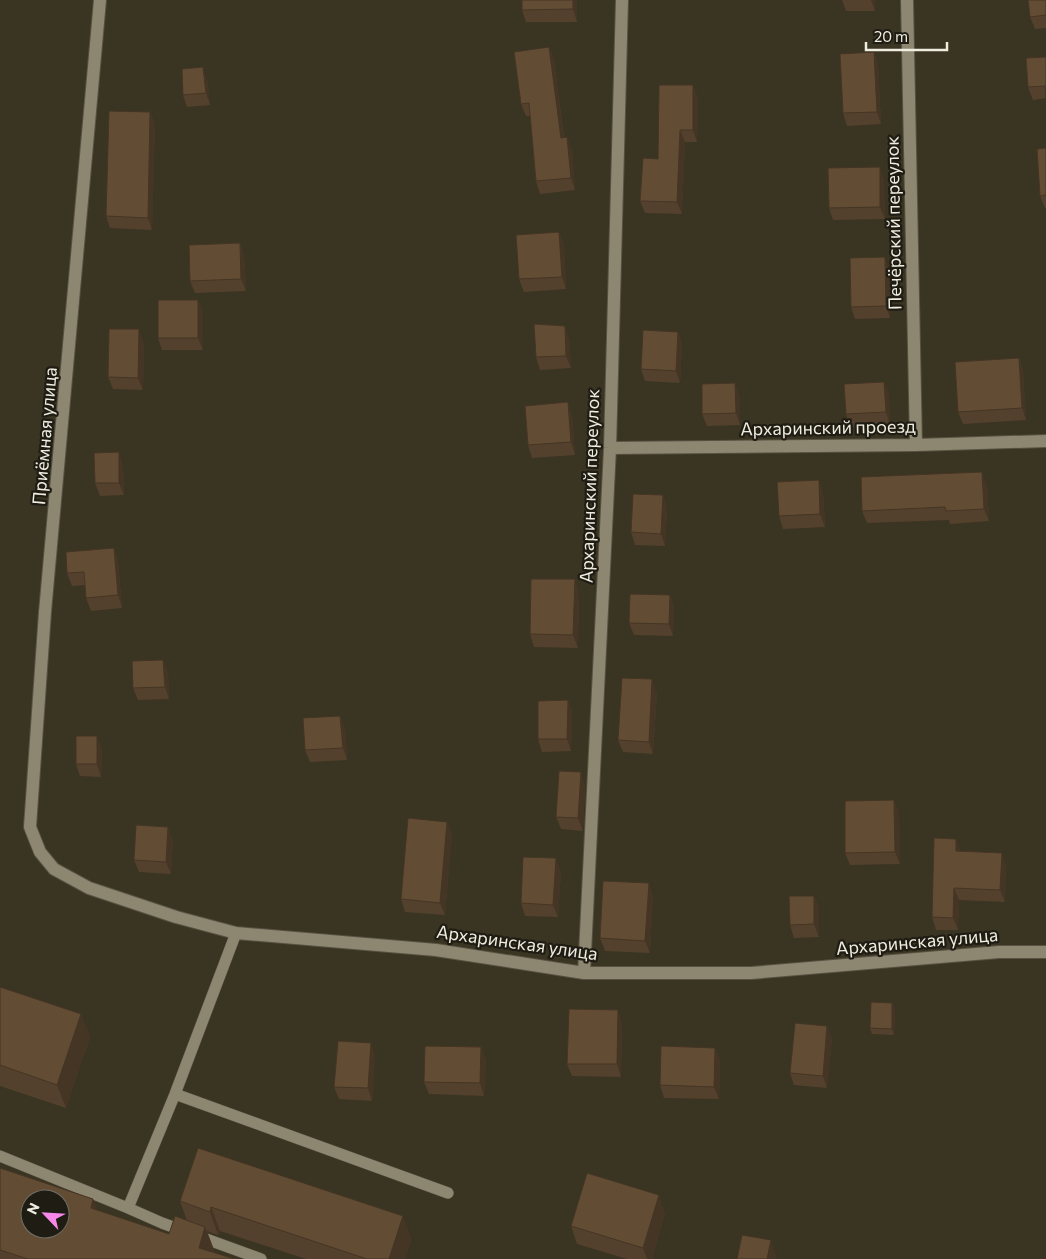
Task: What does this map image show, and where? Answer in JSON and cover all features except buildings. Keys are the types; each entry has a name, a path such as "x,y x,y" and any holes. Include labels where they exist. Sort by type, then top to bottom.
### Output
{"street":[{"name":"Приёмная улица","path":"54,869 40,852 30,827 45,612 100,0"},
{"name":"Архаринский переулок","path":"584,973 610,448 622,0"},
{"name":"Печёрский переулок","path":"907,0 916,445"},
{"name":"Архаринский проезд","path":"610,448 916,445 1046,441"},
{"name":"Архаринская улица","path":"54,869 89,888 176,918 236,933 436,950 584,973 751,973 999,952 1046,952"}],"lane":[{"path":"128,1208 175,1094 236,933"},
{"path":"175,1094 448,1193"},
{"path":"0,1156 162,1223 261,1259"}]}
